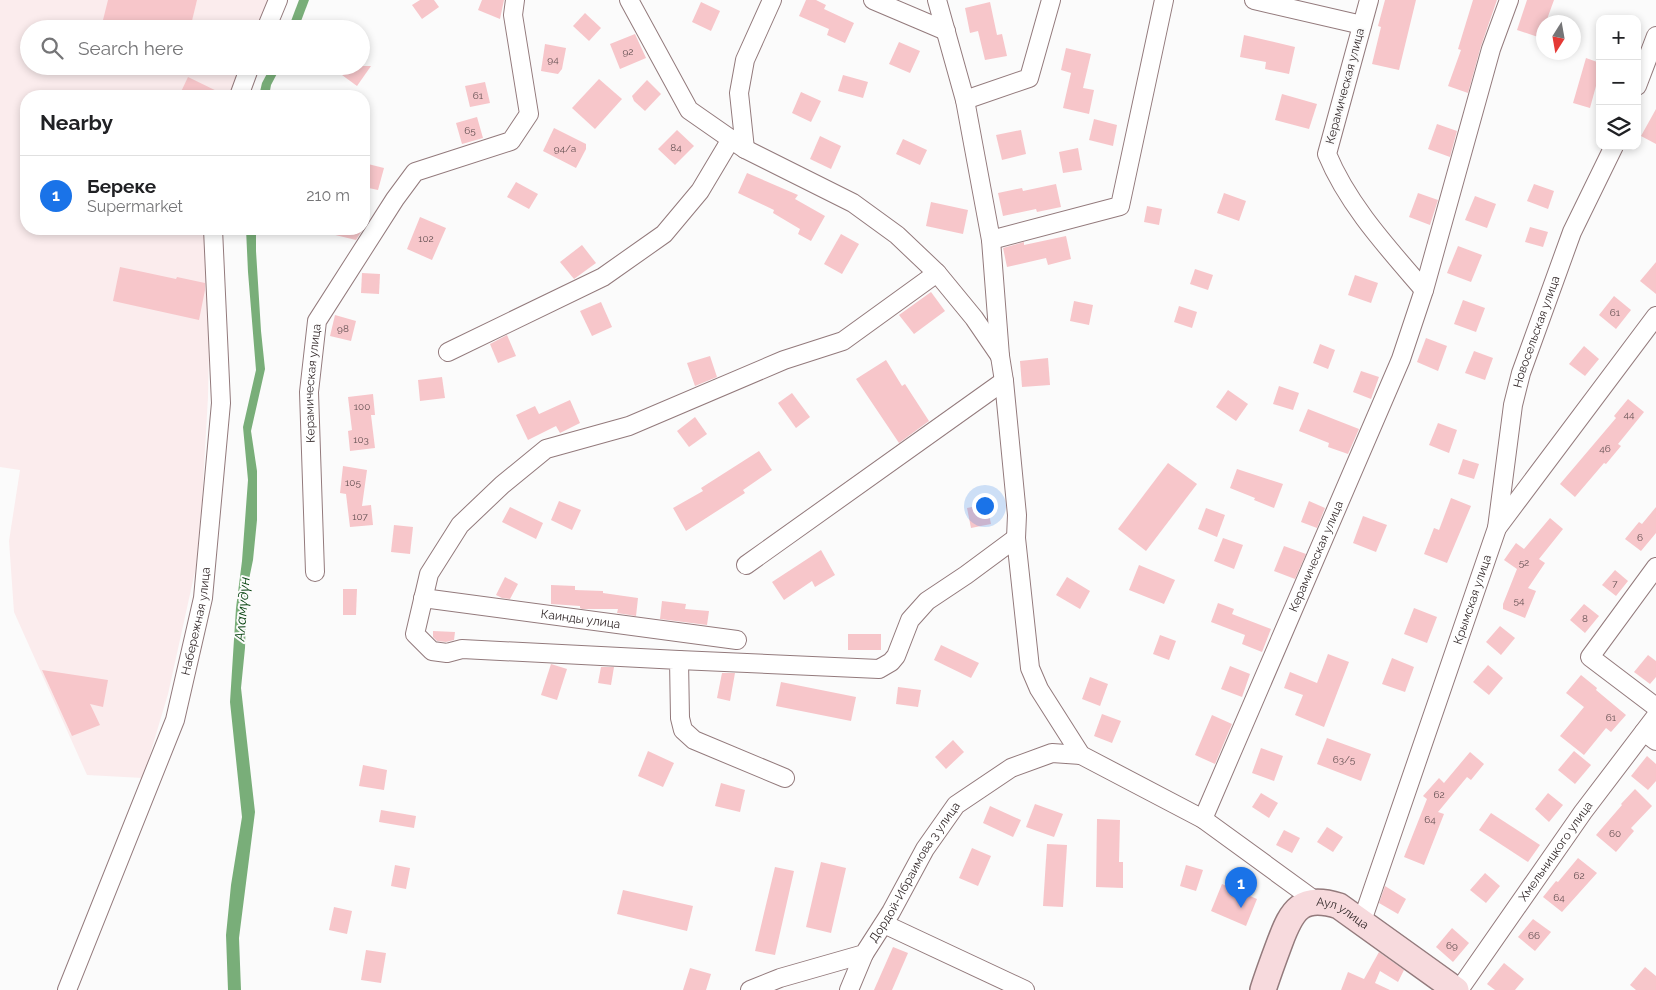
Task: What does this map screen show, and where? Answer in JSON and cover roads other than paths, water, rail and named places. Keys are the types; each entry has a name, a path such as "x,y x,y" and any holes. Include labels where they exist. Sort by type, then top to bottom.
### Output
{"main road":[{"name":"Аул улица","path":"1263,990 1274,956 1293,914 1308,904 1317,902 1339,906 1458,990"}],"street":[{"path":"270,20 278,0"},
{"name":"Керамическая улица","path":"315,572 308,392 317,320 414,172 511,141 529,114 513,15 515,0"},
{"path":"629,0 689,110 738,144 853,203 897,234 937,273 974,318 1000,356"},
{"path":"448,352 603,277 664,234 738,144 739,93 746,60 772,0"},
{"path":"873,0 946,31"},
{"path":"937,0 965,100 991,240 1000,356 1016,514 1016,538 1030,668 1038,689 1081,755 1203,819 1317,902"},
{"path":"965,100 1029,78 1052,0"},
{"path":"991,240 1120,206 1164,0"},
{"path":"1254,0 1362,25"},
{"name":"Керамическая улица","path":"1369,0 1327,154 1336,176 1369,224 1424,290"},
{"name":"Керамическая улица","path":"1203,819 1401,359 1424,290 1491,49 1509,0"},
{"path":"1641,75 1656,36"},
{"path":"241,90 247,75"},
{"name":"Новосельская улица","path":"1497,528 1514,405 1521,373 1572,232 1612,150"},
{"name":"Набережная улица","path":"67,990 175,720 203,598 221,403 213,235"},
{"path":"937,273 843,341 784,360 628,426 546,449 502,485 460,525 429,574 415,634 432,651 448,652 462,649 879,669 891,662 896,656 910,620 927,601 1016,538"},
{"name":"Крымская улица","path":"1362,921 1497,528 1656,316"},
{"path":"746,565 1004,381"},
{"path":"1656,567 1590,657 1656,707"},
{"name":"Каинды улица","path":"423,598 737,640"},
{"path":"679,660 680,718 683,730 694,740 786,778"},
{"name":"Хмельницкого улица","path":"1458,990 1583,812 1650,736 1656,716"},
{"name":"Дордой-Ибраимова 3 улица","path":"750,990 780,978 864,954 884,924 925,849 956,805 1011,768 1052,753 1081,755"},
{"path":"884,924 1025,990"},
{"path":"849,990 864,954"}],"water":[{"path":"299,0 309,0 301,20 291,20"},
{"path":"266,75 276,75 270,90 260,90"},
{"name":"Аламүдүн","path":"246,235 256,235 265,369 251,431 257,471 257,520 253,560 247,589 245,648 241,688 255,812 239,938 241,990 228,990 226,935 231,885 242,817 230,702 236,608 242,561 248,480 243,427 256,370"}],"place":[{"name":"Береке","path":"1241,908"}]}
